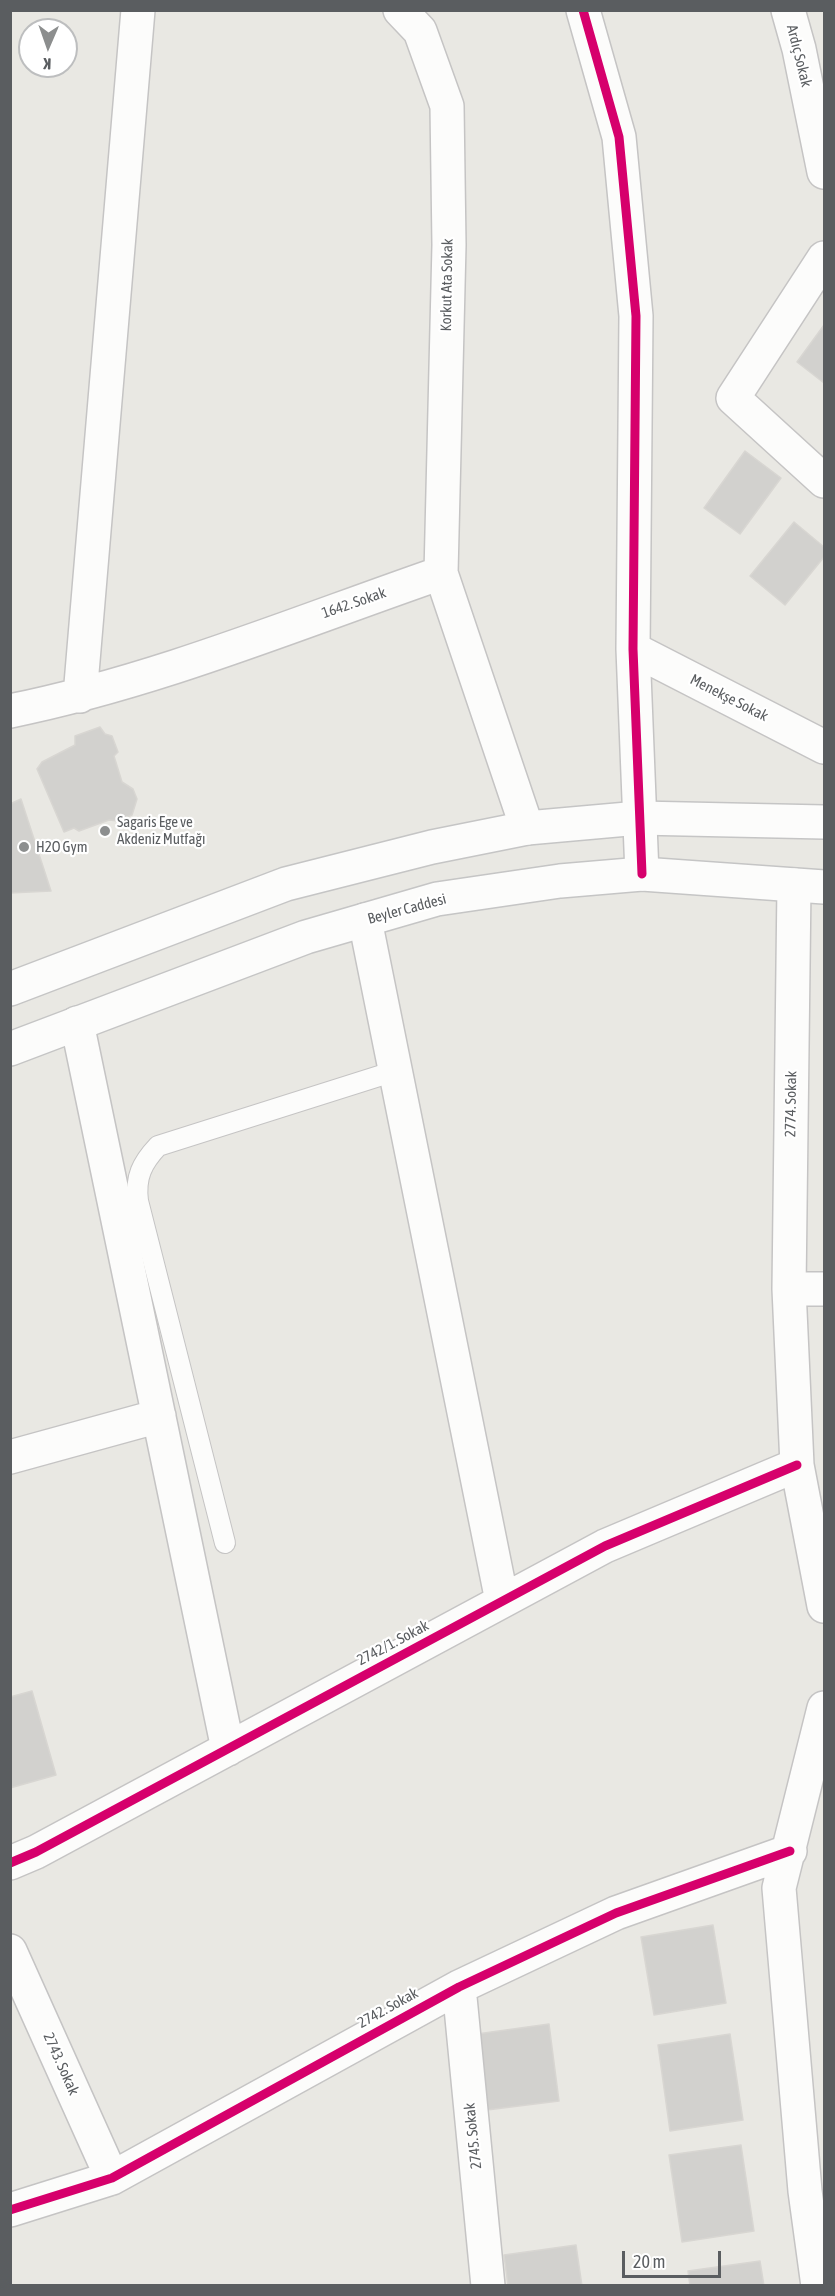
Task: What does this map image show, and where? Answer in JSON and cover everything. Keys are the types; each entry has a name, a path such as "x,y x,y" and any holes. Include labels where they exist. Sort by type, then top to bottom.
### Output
{"street":[{"path":"80,696 138,10"},
{"name":"Korkut Ata Sokak","path":"400,10 420,31 447,106 449,245 441,573"},
{"path":"583,10 619,137 636,316 633,649 642,874"},
{"name":"Ardıç Sokak","path":"788,10 799,49 825,172"},
{"path":"825,258 733,398 825,481"},
{"path":"441,573 527,828"},
{"name":"1642. Sokak","path":"10,711 80,696 441,573"},
{"name":"Menekşe Sokak","path":"633,649 825,747"},
{"path":"10,988 286,884 432,847 527,828 639,818 825,822"},
{"name":"Beyler Caddesi","path":"10,1049 306,937 437,899 560,881 642,874 809,886"},
{"name":"2774. Sokak","path":"809,886 789,1289 797,1465 825,1606"},
{"path":"365,920 502,1601"},
{"path":"77,1023 228,1749"},
{"path":"789,1289 825,1289"},
{"path":"10,1457 159,1416"},
{"name":"2742/1. Sokak","path":"10,1863 228,1749 605,1546 797,1465"},
{"path":"818,2286 805,2191 779,1888 825,1707"},
{"name":"2742. Sokak","path":"10,2210 112,2178 459,1987 616,1913 790,1851"},
{"name":"2743. Sokak","path":"10,1951 112,2178"},
{"name":"2745. Sokak","path":"459,1987 488,2286"}],"lane":[{"path":"225,1543 138,1201 136,1187 139,1172 147,1157 158,1146 395,1071"}],"building":[{"path":"824,325 824,383 797,362"},
{"path":"745,451 781,478 740,534 704,508"},
{"path":"794,522 824,547 824,557 785,605 750,576"},
{"path":"100,727 105,734 112,736 118,752 114,756 122,782 133,789 137,799 132,815 118,821 109,820 79,831 74,828 64,832 37,769 42,762 75,745 75,736"},
{"name":"H2O Gym","path":"21,799 51,891 10,893 10,804"},
{"path":"32,1691 56,1775 10,1788 10,1697"},
{"path":"713,1925 726,2003 654,2015 641,1937"},
{"path":"549,2024 559,2101 487,2110 477,2034"},
{"path":"730,2034 743,2120 670,2131 658,2045"},
{"path":"741,2145 754,2231 682,2242 669,2155"},
{"path":"576,2245 582,2286 508,2286 504,2255"},
{"path":"760,2261 764,2286 690,2286 688,2271"}],"cycle path":[{"path":"583,10 619,137 636,316 633,649 642,874"},
{"path":"10,1863 36,1852 605,1546 797,1465"},
{"path":"10,2210 112,2178 459,1987 616,1913 790,1851"}],"place":[{"name":"Sagaris Ege ve Akdeniz Mutfağı","path":"105,831"},
{"name":"H2O Gym","path":"24,847"}]}
